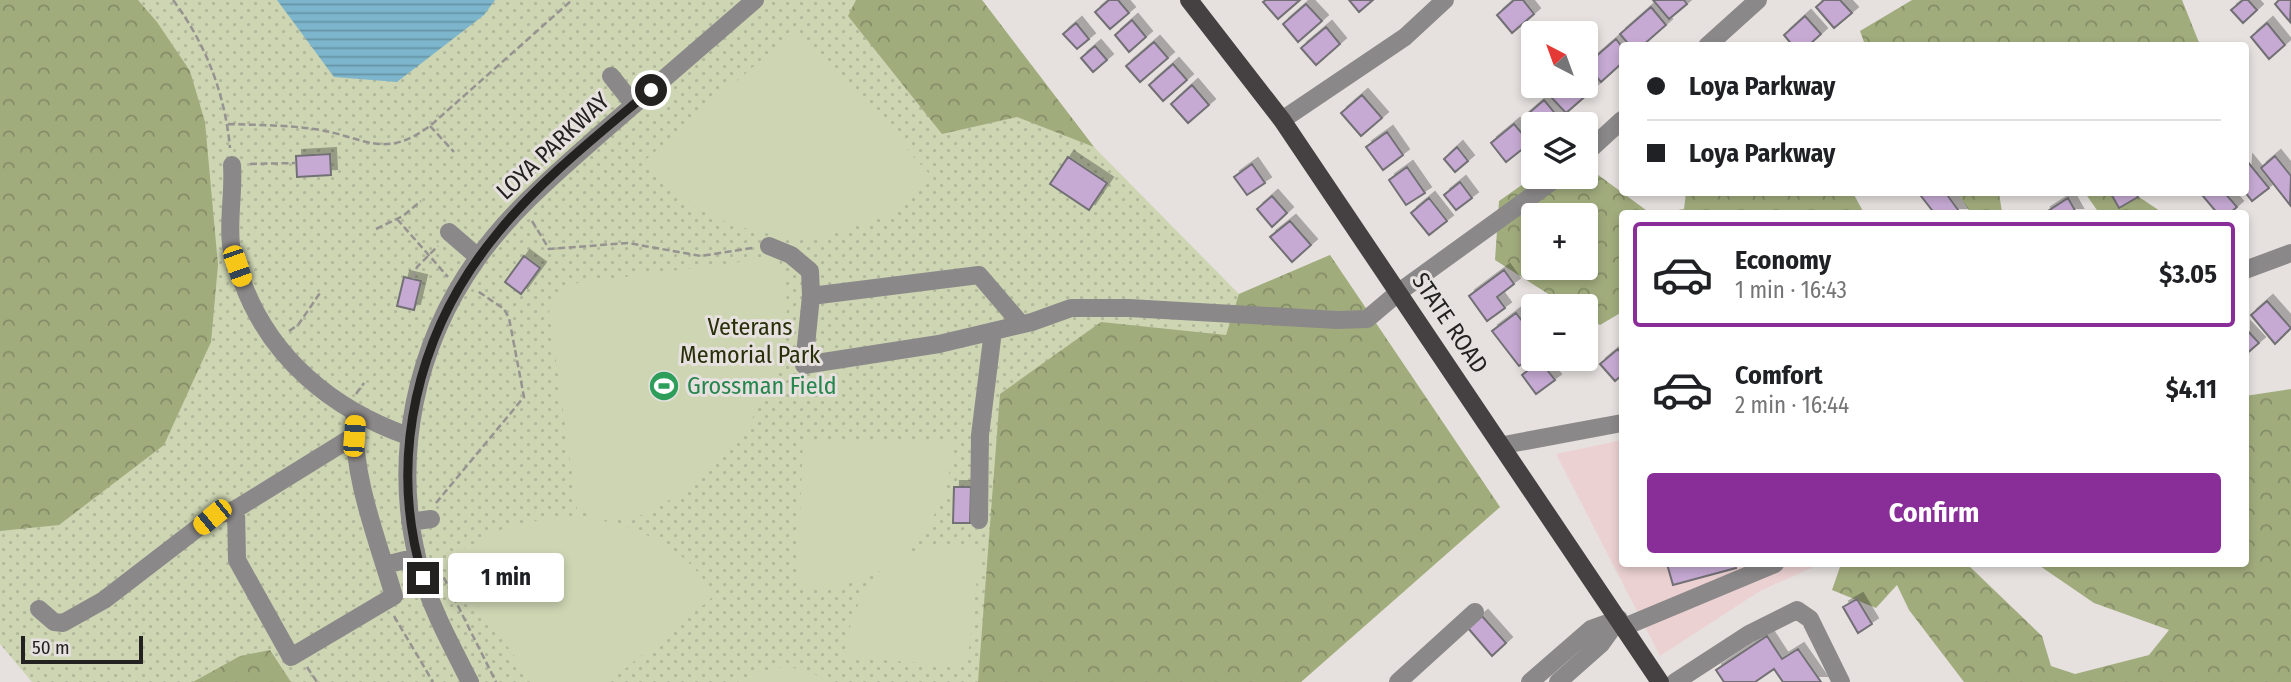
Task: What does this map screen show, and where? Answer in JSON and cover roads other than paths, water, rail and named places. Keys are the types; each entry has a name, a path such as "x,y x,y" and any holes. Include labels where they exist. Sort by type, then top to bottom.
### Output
{"main road":[{"name":"STATE ROAD","path":"1189,0 1282,120 1504,445 1660,682"}],"street":[{"name":"LOYA PARKWAY","path":"470,682 430,598 417,557 406,481 408,436 423,369 438,329 460,284 478,257 521,208 755,0"},
{"path":"1282,120 1405,37 1445,0"},
{"path":"1711,42 1758,0"},
{"path":"611,76 634,105"},
{"path":"1598,142 1619,123"},
{"path":"232,165 231,247 251,306 274,342 323,394 355,414 408,436"},
{"path":"769,246 791,255 810,271 811,296 804,365 939,344 1021,324 1071,308 1142,309 1337,320 1367,319 1399,292 1541,189"},
{"path":"449,232 478,257"},
{"path":"2249,269 2291,253"},
{"path":"811,296 979,275 1021,324"},
{"path":"979,520 980,435 993,331"},
{"path":"236,509 237,560 291,657 394,596 372,523 354,436 355,414"},
{"path":"1504,445 1619,424"},
{"path":"39,608 54,622 63,623 104,600 218,513 236,509 354,436"},
{"path":"410,522 431,519"},
{"path":"385,565 417,557"},
{"path":"1530,682 1591,629 1621,623 1767,567"},
{"path":"1675,682 1749,634 1797,610 1810,619 1841,682"},
{"path":"1398,682 1475,612"},
{"path":"1558,682 1621,623"}],"water":[{"path":"277,0 495,0 484,15 397,82 334,77"}],"place":[{"name":"Grossman Field","path":"664,386"}],"park label":[{"name":"Veterans Memorial Park","path":"750,341"}]}
